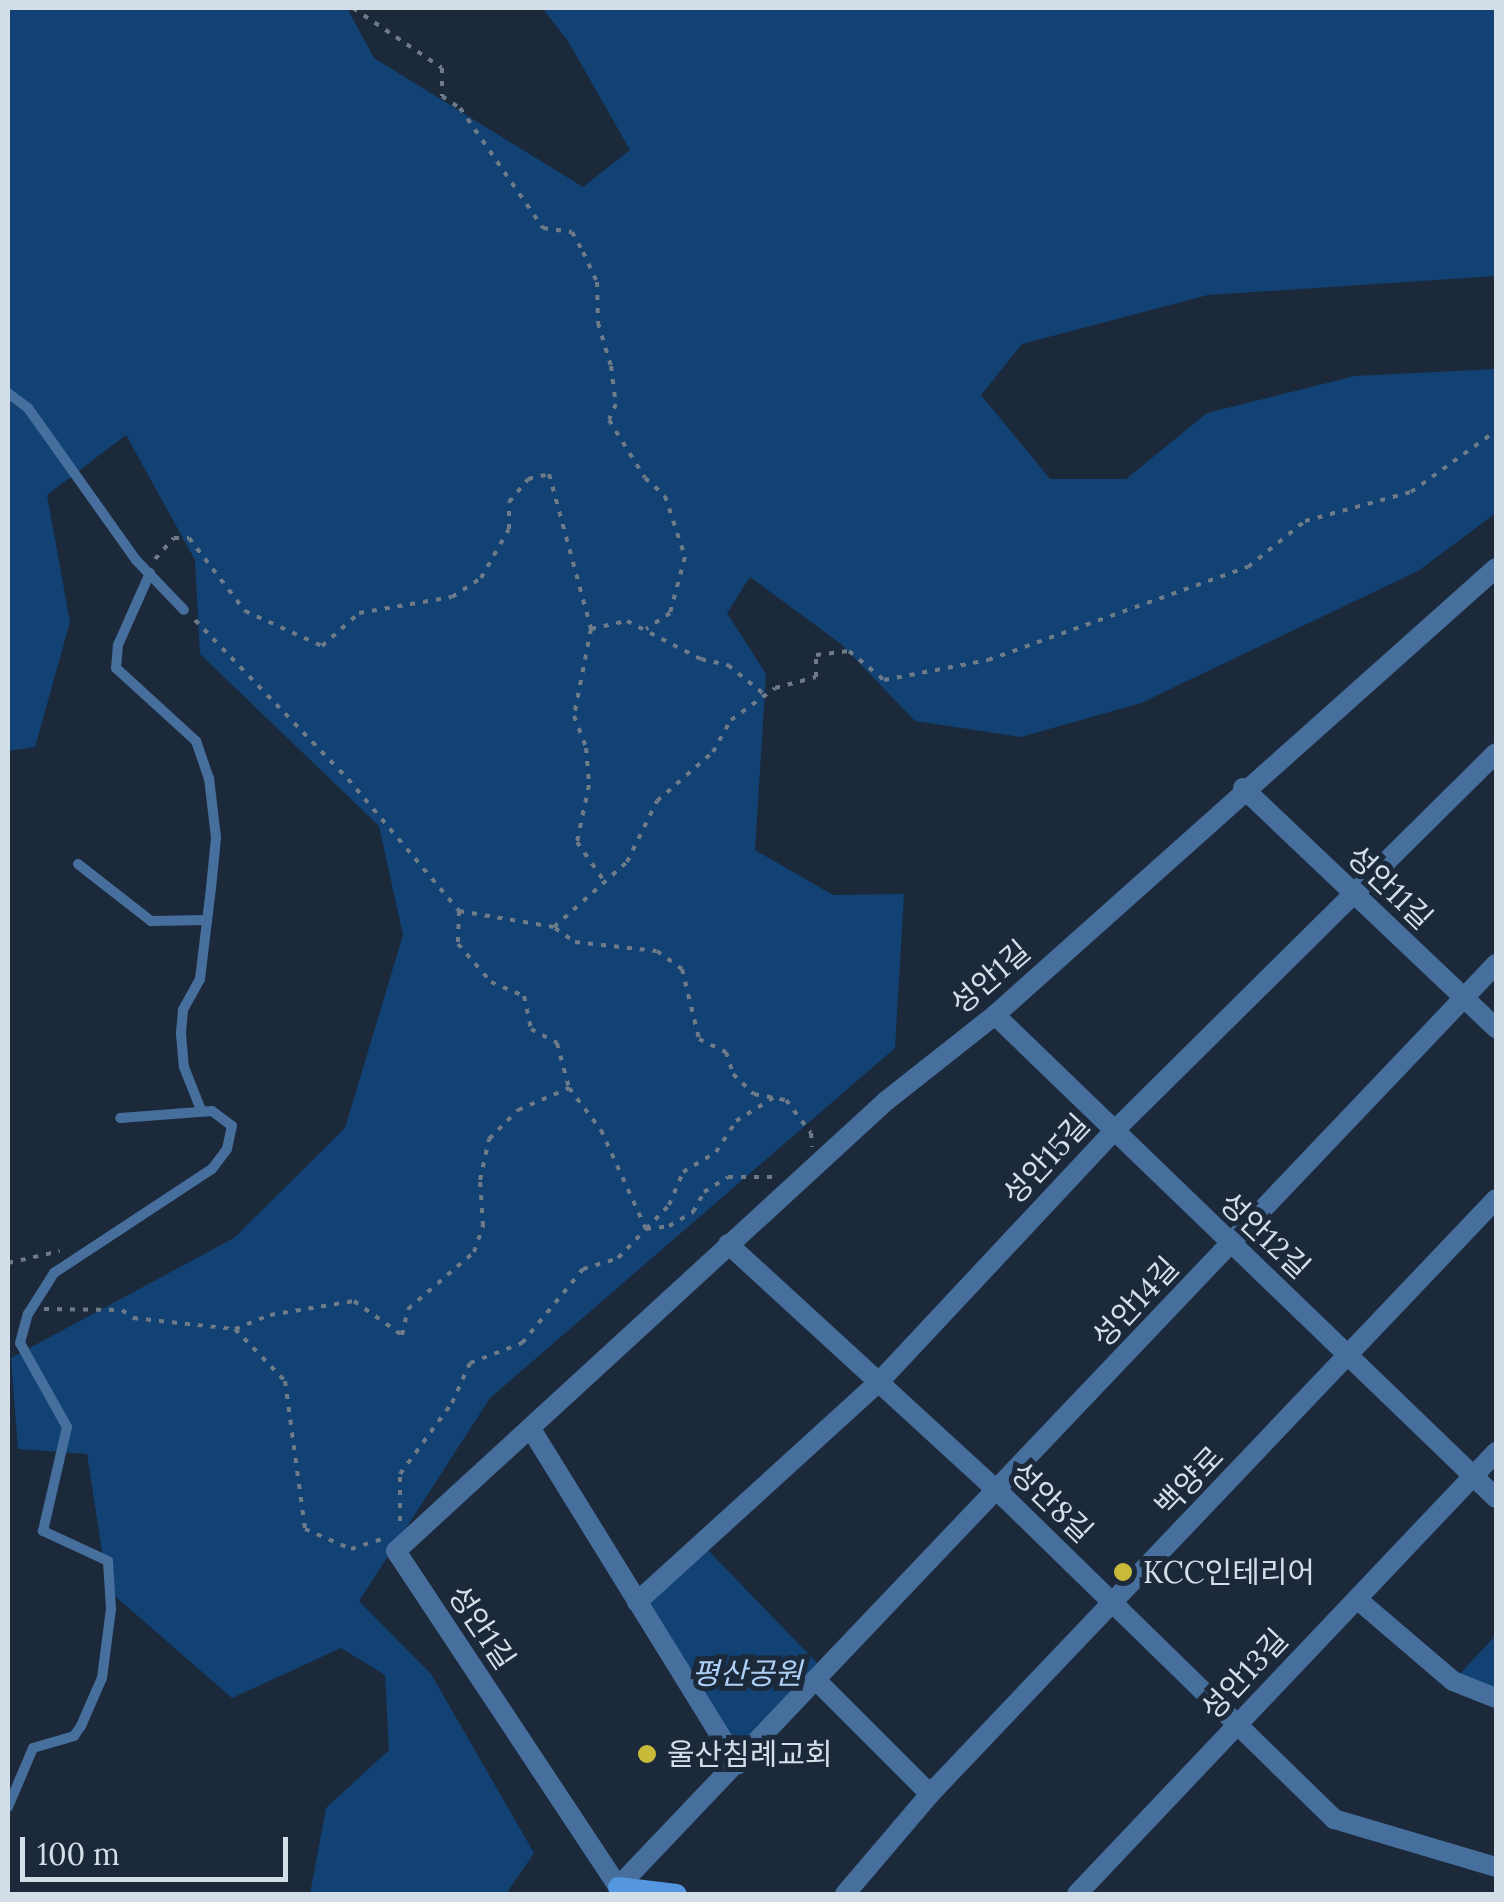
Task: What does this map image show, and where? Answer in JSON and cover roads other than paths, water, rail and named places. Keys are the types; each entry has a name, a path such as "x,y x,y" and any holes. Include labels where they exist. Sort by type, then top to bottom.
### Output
{"street":[{"name":"성안1길","path":"620,1891 396,1551 814,1166 994,1015 1243,788 1495,573"},
{"name":"성안15길","path":"637,1602 879,1382 1112,1133 1496,753"},
{"name":"성안11길","path":"1243,788 1496,1028"},
{"name":"성안14길","path":"620,1891 1496,964"},
{"name":"성안12길","path":"994,1015 1112,1133 1496,1498"},
{"name":"백양로","path":"844,1894 930,1794 1352,1357 1496,1199"},
{"name":"성안8길","path":"728,1244 998,1491 1235,1727 1334,1818 1496,1867"},
{"path":"530,1429 738,1764"},
{"name":"성안13길","path":"1077,1894 1496,1452"},
{"path":"1357,1599 1453,1681 1496,1698"},
{"path":"816,1680 930,1794"},
{"path":"620,1891 677,1894"}],"lane":[{"path":"8,392 28,408 148,571 184,610"},
{"path":"148,571 118,645 116,668 196,741 209,778 216,838 200,980 183,1010 181,1034 184,1067 201,1110"},
{"path":"78,864 151,921 207,920"},
{"path":"8,1807 34,1748 74,1736 82,1726 102,1678 110,1609 108,1560 43,1531 67,1427 20,1343 34,1304 54,1273 212,1169 228,1149 232,1126 201,1110 120,1118"}],"place":[{"name":"KCC인테리어","path":"1123,1572"},
{"name":"울산침례교회","path":"647,1754"}],"park label":[{"name":"평산공원","path":"747,1673"}]}
